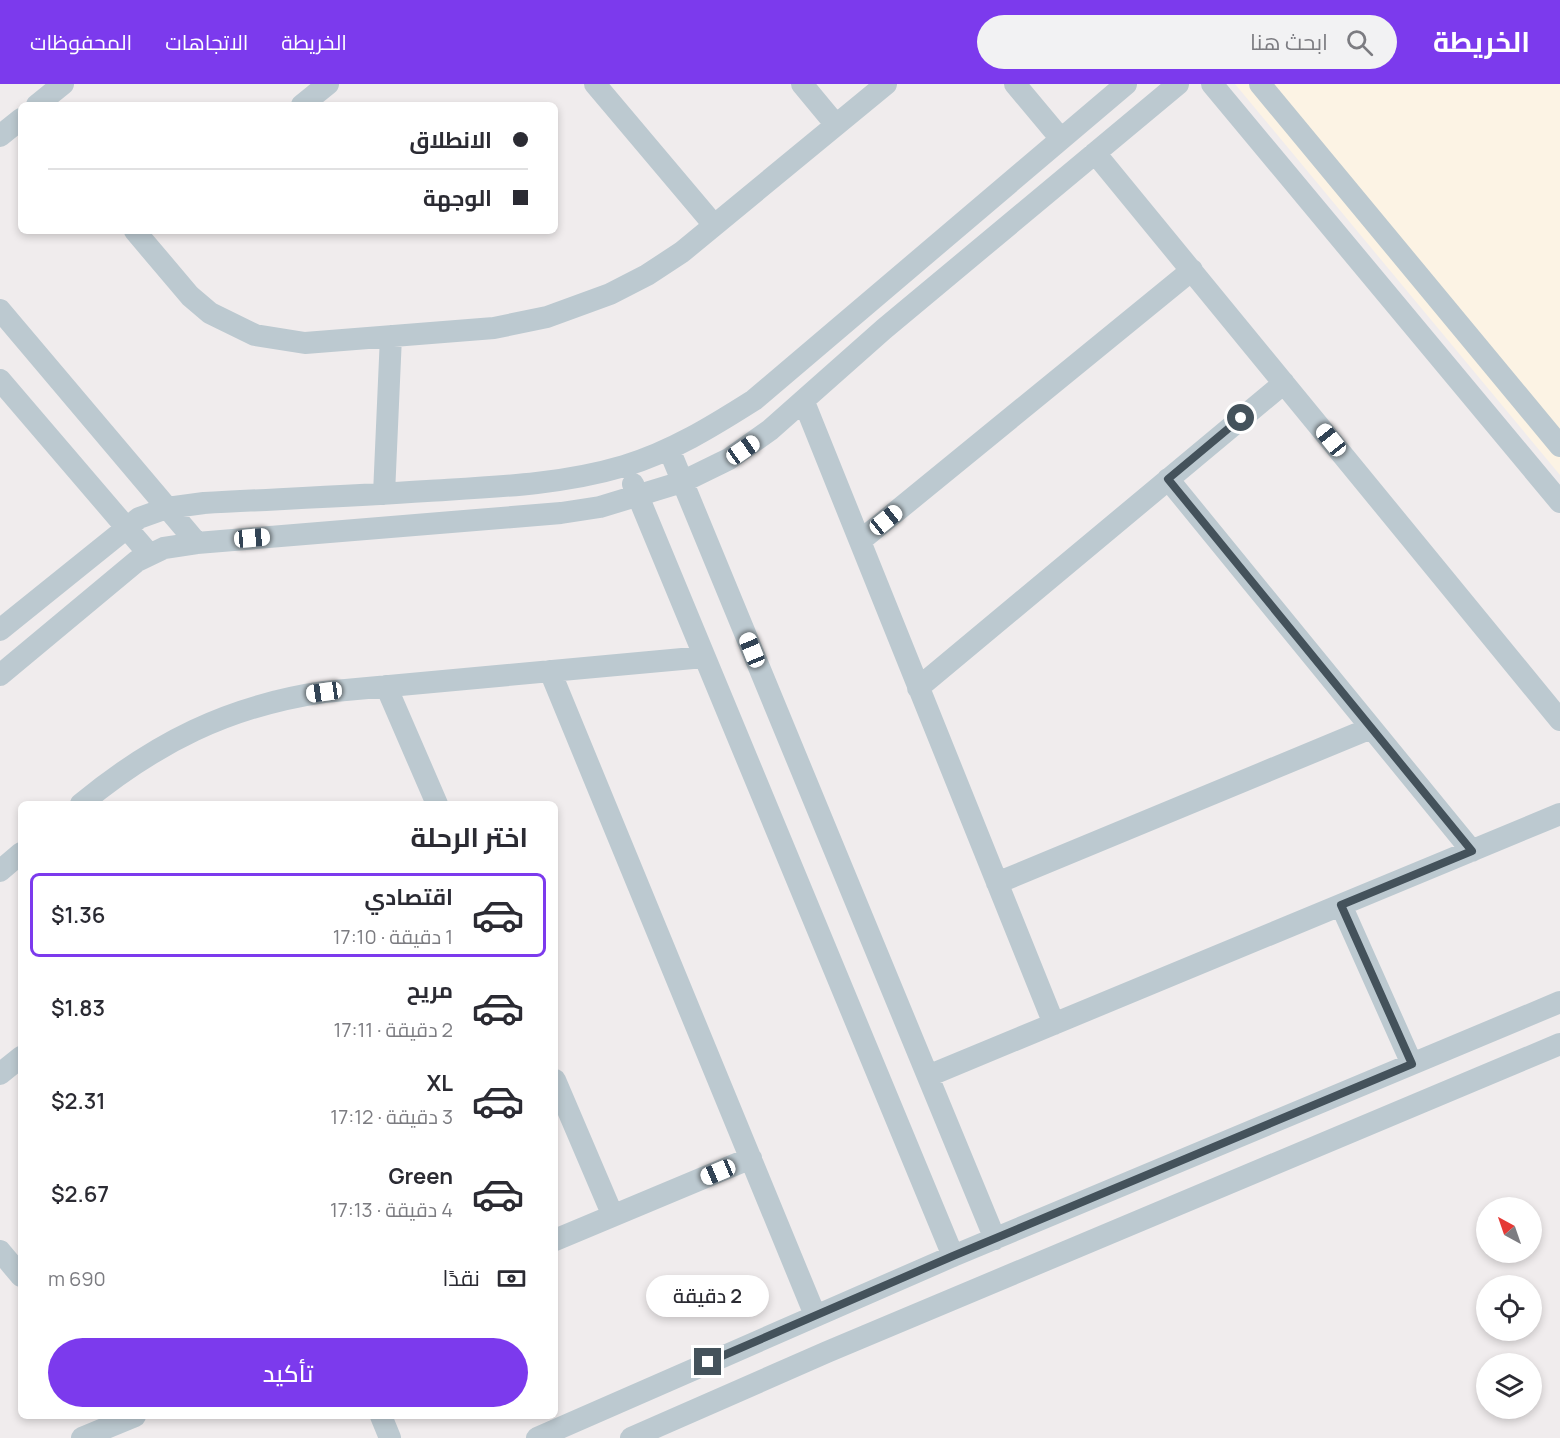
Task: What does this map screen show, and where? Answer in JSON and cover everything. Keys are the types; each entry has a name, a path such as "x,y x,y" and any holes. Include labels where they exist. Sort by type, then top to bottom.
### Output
{"street":[{"path":"41,102 63,84"},
{"path":"306,102 328,84"},
{"path":"595,84 714,225"},
{"path":"802,84 836,125"},
{"path":"143,234 197,302 231,326 255,335 305,343 515,325 579,307 647,275 682,252 886,84"},
{"path":"1015,84 1061,139"},
{"path":"0,630 125,527 153,512 167,508 204,503 384,494 564,481 626,466 669,449 714,426 754,400 1126,84"},
{"path":"0,675 125,570 149,554 164,548 197,543 561,513 638,497 682,482 729,459 804,402 884,328 1178,84"},
{"path":"1212,84 1560,502"},
{"path":"1260,84 1560,446"},
{"path":"0,136 18,121"},
{"path":"1095,153 1560,720"},
{"path":"860,541 1192,270"},
{"path":"0,310 197,543"},
{"path":"384,494 391,336"},
{"path":"0,380 149,554"},
{"path":"918,688 1284,383"},
{"path":"804,402 1054,1024"},
{"path":"669,449 995,1239"},
{"path":"626,466 953,1256"},
{"path":"1168,479 1472,851"},
{"path":"85,801 153,750 191,730 233,713 299,695 704,657"},
{"path":"550,671 815,1315"},
{"path":"386,686 436,801"},
{"path":"997,883 1371,728"},
{"path":"928,1076 1560,814"},
{"path":"0,871 18,856"},
{"path":"1341,905 1412,1064"},
{"path":"537,1438 953,1256 1560,1002"},
{"path":"631,1438 827,1352 1560,1044"},
{"path":"0,1074 18,1059"},
{"path":"558,1087 613,1216"},
{"path":"558,1239 751,1158"},
{"path":"0,1251 18,1272"},
{"path":"82,1438 128,1419"},
{"path":"382,1419 390,1438"}],"shaded area":[{"path":"1235,84 1560,84 1560,475"}],"route":[{"path":"708,1362 953,1256 1412,1064 1341,905 1472,851 1168,479 1241,418"}]}
